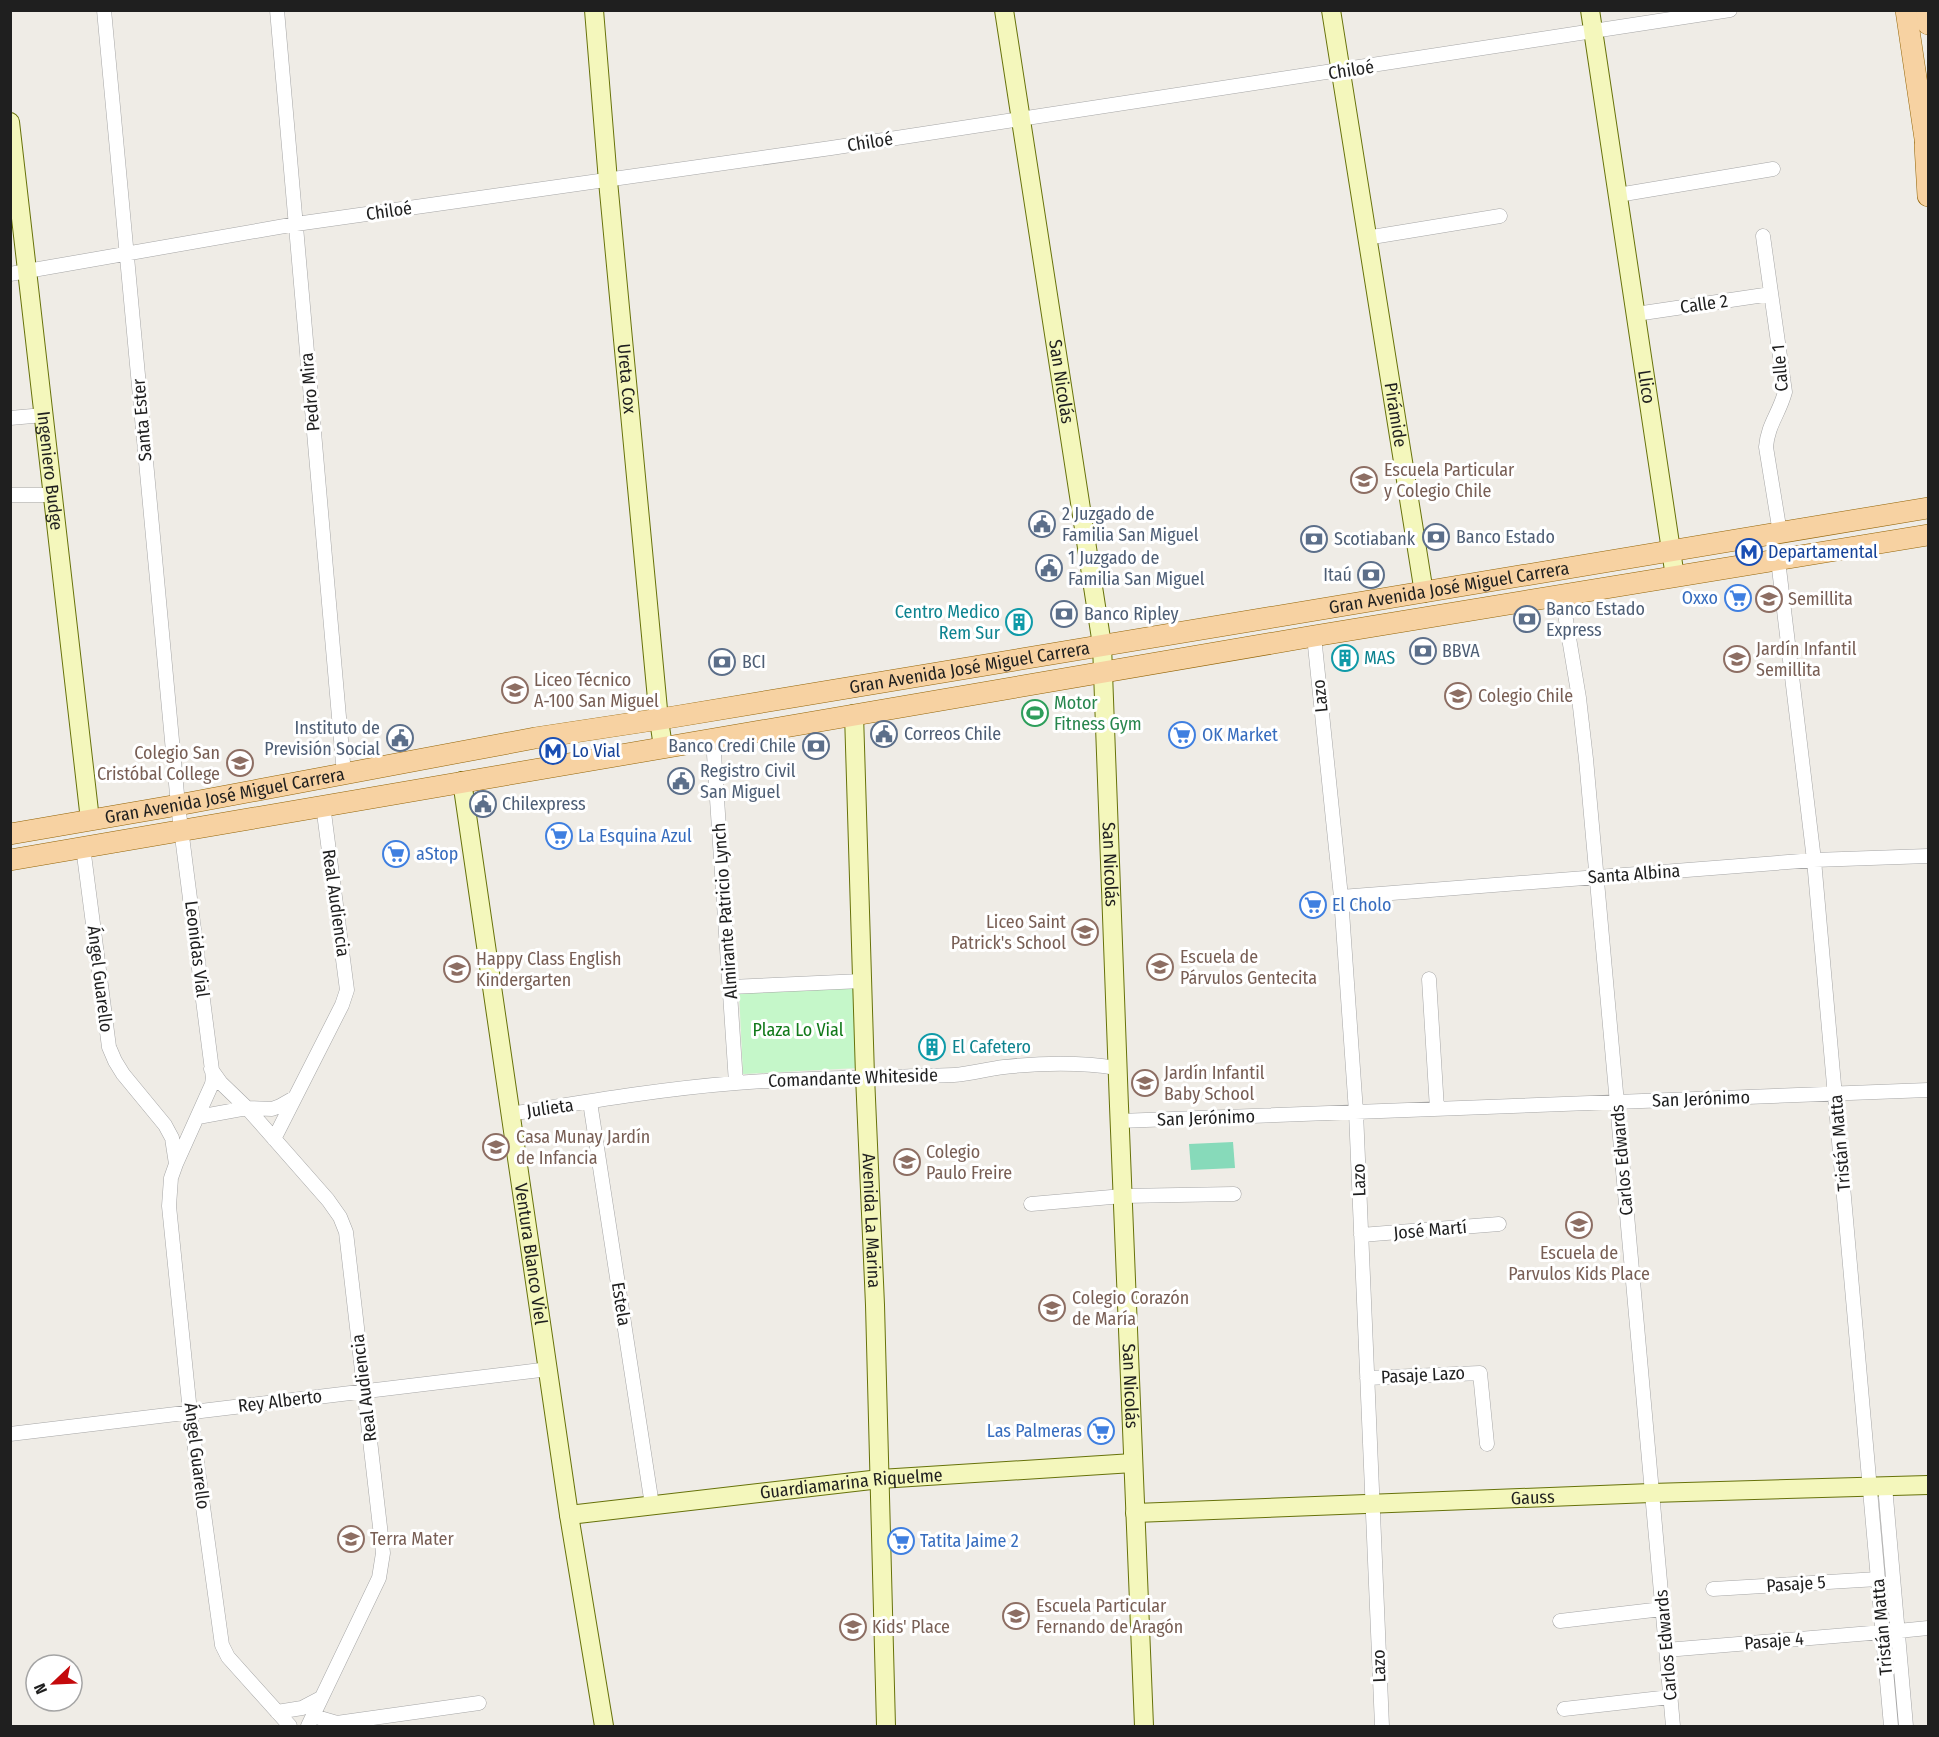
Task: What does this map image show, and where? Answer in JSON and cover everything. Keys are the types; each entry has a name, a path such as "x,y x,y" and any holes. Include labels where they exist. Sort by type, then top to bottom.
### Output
{"main road":[{"path":"1906,10 1927,148 1929,196"},
{"path":"1927,10 1929,24"},
{"name":"Gran Avenida José Miguel Carrera","path":"10,834 535,738 659,720 1929,508"},
{"name":"Gran Avenida José Miguel Carrera","path":"10,860 1104,671 1929,535"},
{"path":"1424,593 1427,606 1434,616"}],"street":[{"name":"Santa Ester","path":"104,10 182,829"},
{"name":"Pedro Mira","path":"277,10 344,774"},
{"name":"Ureta Cox","path":"594,10 608,181 663,747"},
{"name":"San Nicolás","path":"1004,10 1102,645 1144,1726"},
{"name":"Pirámide","path":"1331,10 1424,593"},
{"name":"Llico","path":"1590,10 1675,577"},
{"name":"Chiloé","path":"19,272 296,224 608,181 1730,10"},
{"name":"Ingeniero Budge","path":"10,122 19,272 44,415 90,820"},
{"path":"1618,195 1773,169"},
{"path":"1366,237 1500,216"},
{"name":"Calle 1","path":"1763,236 1785,392 1782,404 1767,433 1766,447 1780,533"},
{"name":"Calle 2","path":"1636,314 1771,294"},
{"path":"10,418 44,415"},
{"path":"10,495 53,495"},
{"name":"Tristán Matta","path":"1778,560 1814,860 1877,1487 1898,1631 1906,1726"},
{"name":"Carlos Edwards","path":"1562,596 1581,715 1597,876 1673,1726"},
{"name":"Lazo","path":"1314,636 1341,897 1356,1112 1382,1726"},
{"name":"Avenida La Marina","path":"854,714 864,1076 872,1213 886,1726"},
{"name":"Almirante Patricio Lynch","path":"713,739 736,1083"},
{"name":"Ventura Blanco Viel","path":"462,781 570,1515 604,1726"},
{"name":"Real Audiencia","path":"310,1721 379,1578 383,1553 346,1232 340,1217 328,1200 274,1138 342,1005 347,990 323,805"},
{"name":"Leonidas Vial","path":"182,829 212,1069 212,1084 198,1117"},
{"name":"Ángel Guarello","path":"83,847 109,1047 123,1074 165,1125 172,1138 176,1164"},
{"name":"Santa Albina","path":"1341,897 1814,860 1929,856"},
{"path":"1429,979 1437,1109"},
{"path":"730,987 862,981"},
{"name":"Comandante Whiteside","path":"590,1102 736,1083 864,1076 953,1075 1006,1067 1067,1064 1090,1064 1117,1068"},
{"path":"212,1069 220,1083 248,1108 274,1138"},
{"name":"San Jerónimo","path":"1119,1121 1929,1090"},
{"path":"198,1117 248,1108 272,1109 295,1097"},
{"name":"Julieta","path":"510,1114 590,1102"},
{"name":"Estela","path":"590,1102 652,1505"},
{"name":"Ángel Guarello","path":"198,1117 171,1178 169,1206 190,1412 222,1645 228,1657 290,1726"},
{"path":"1031,1204 1123,1196 1234,1194"},
{"name":"José Martí","path":"1361,1235 1499,1224"},
{"name":"Rey Alberto","path":"10,1434 549,1369"},
{"name":"Pasaje Lazo","path":"1367,1378 1480,1373 1487,1444"},
{"name":"Guardiamarina Riquelme","path":"570,1515 880,1479 1133,1463"},
{"name":"Gauss","path":"1136,1514 1652,1493 1929,1485"},
{"name":"Tristán Matta","path":"1877,1487 1878,1578 1891,1726"},
{"name":"Pasaje 5","path":"1713,1589 1878,1578"},
{"path":"1560,1621 1662,1609"},
{"path":"1898,1631 1929,1628"},
{"name":"Pasaje 4","path":"1666,1650 1883,1632"},
{"path":"278,1712 302,1708 322,1696"},
{"path":"1564,1709 1670,1697"},
{"path":"310,1721 337,1723 478,1703"}],"green space":[{"name":"Plaza Lo Vial","path":"853,986 858,1068 743,1074 739,992"},
{"path":"1233,1142 1235,1168 1191,1170 1189,1144"}],"place":[{"name":"Escuela Particular y Colegio Chile","path":"1364,480"},
{"name":"2 Juzgado de Familia San Miguel","path":"1042,524"},
{"name":"Banco Estado","path":"1436,537"},
{"name":"Scotiabank","path":"1314,539"},
{"name":"Departamental","path":"1749,552"},
{"name":"1 Juzgado de Familia San Miguel","path":"1049,568"},
{"name":"Itaú","path":"1371,575"},
{"name":"Oxxo","path":"1738,598"},
{"name":"Semillita","path":"1769,599"},
{"name":"Banco Ripley","path":"1064,614"},
{"name":"Banco Estado Express","path":"1527,619"},
{"name":"Centro Medico Rem Sur","path":"1019,622"},
{"name":"BBVA","path":"1423,651"},
{"name":"MAS","path":"1345,658"},
{"name":"Jardín Infantil Semillita","path":"1737,659"},
{"name":"BCI","path":"722,662"},
{"name":"Liceo Técnico A-100 San Miguel","path":"515,690"},
{"name":"Colegio Chile","path":"1458,696"},
{"name":"Motor Fitness Gym","path":"1035,713"},
{"name":"Correos Chile","path":"884,734"},
{"name":"OK Market","path":"1182,735"},
{"name":"Instituto de Previsión Social","path":"400,738"},
{"name":"Banco Credi Chile","path":"816,746"},
{"name":"Lo Vial","path":"553,751"},
{"name":"Colegio San Cristóbal College","path":"240,763"},
{"name":"Registro Civil San Miguel","path":"681,781"},
{"name":"Chilexpress","path":"483,804"},
{"name":"La Esquina Azul","path":"559,836"},
{"name":"aStop","path":"396,854"},
{"name":"El Cholo","path":"1313,905"},
{"name":"Liceo Saint Patrick's School","path":"1085,932"},
{"name":"Escuela de Párvulos Gentecita","path":"1160,967"},
{"name":"Happy Class English Kindergarten","path":"457,969"},
{"name":"El Cafetero","path":"932,1047"},
{"name":"Jardín Infantil Baby School","path":"1145,1083"},
{"name":"Casa Munay Jardín de Infancia","path":"496,1147"},
{"name":"Colegio Paulo Freire","path":"907,1162"},
{"name":"Escuela de Parvulos Kids Place","path":"1579,1225"},
{"name":"Colegio Corazón de María","path":"1052,1308"},
{"name":"Las Palmeras","path":"1101,1431"},
{"name":"Terra Mater","path":"351,1539"},
{"name":"Tatita Jaime 2","path":"901,1541"},
{"name":"Escuela Particular Fernando de Aragón","path":"1016,1616"},
{"name":"Kids' Place","path":"853,1627"}]}
